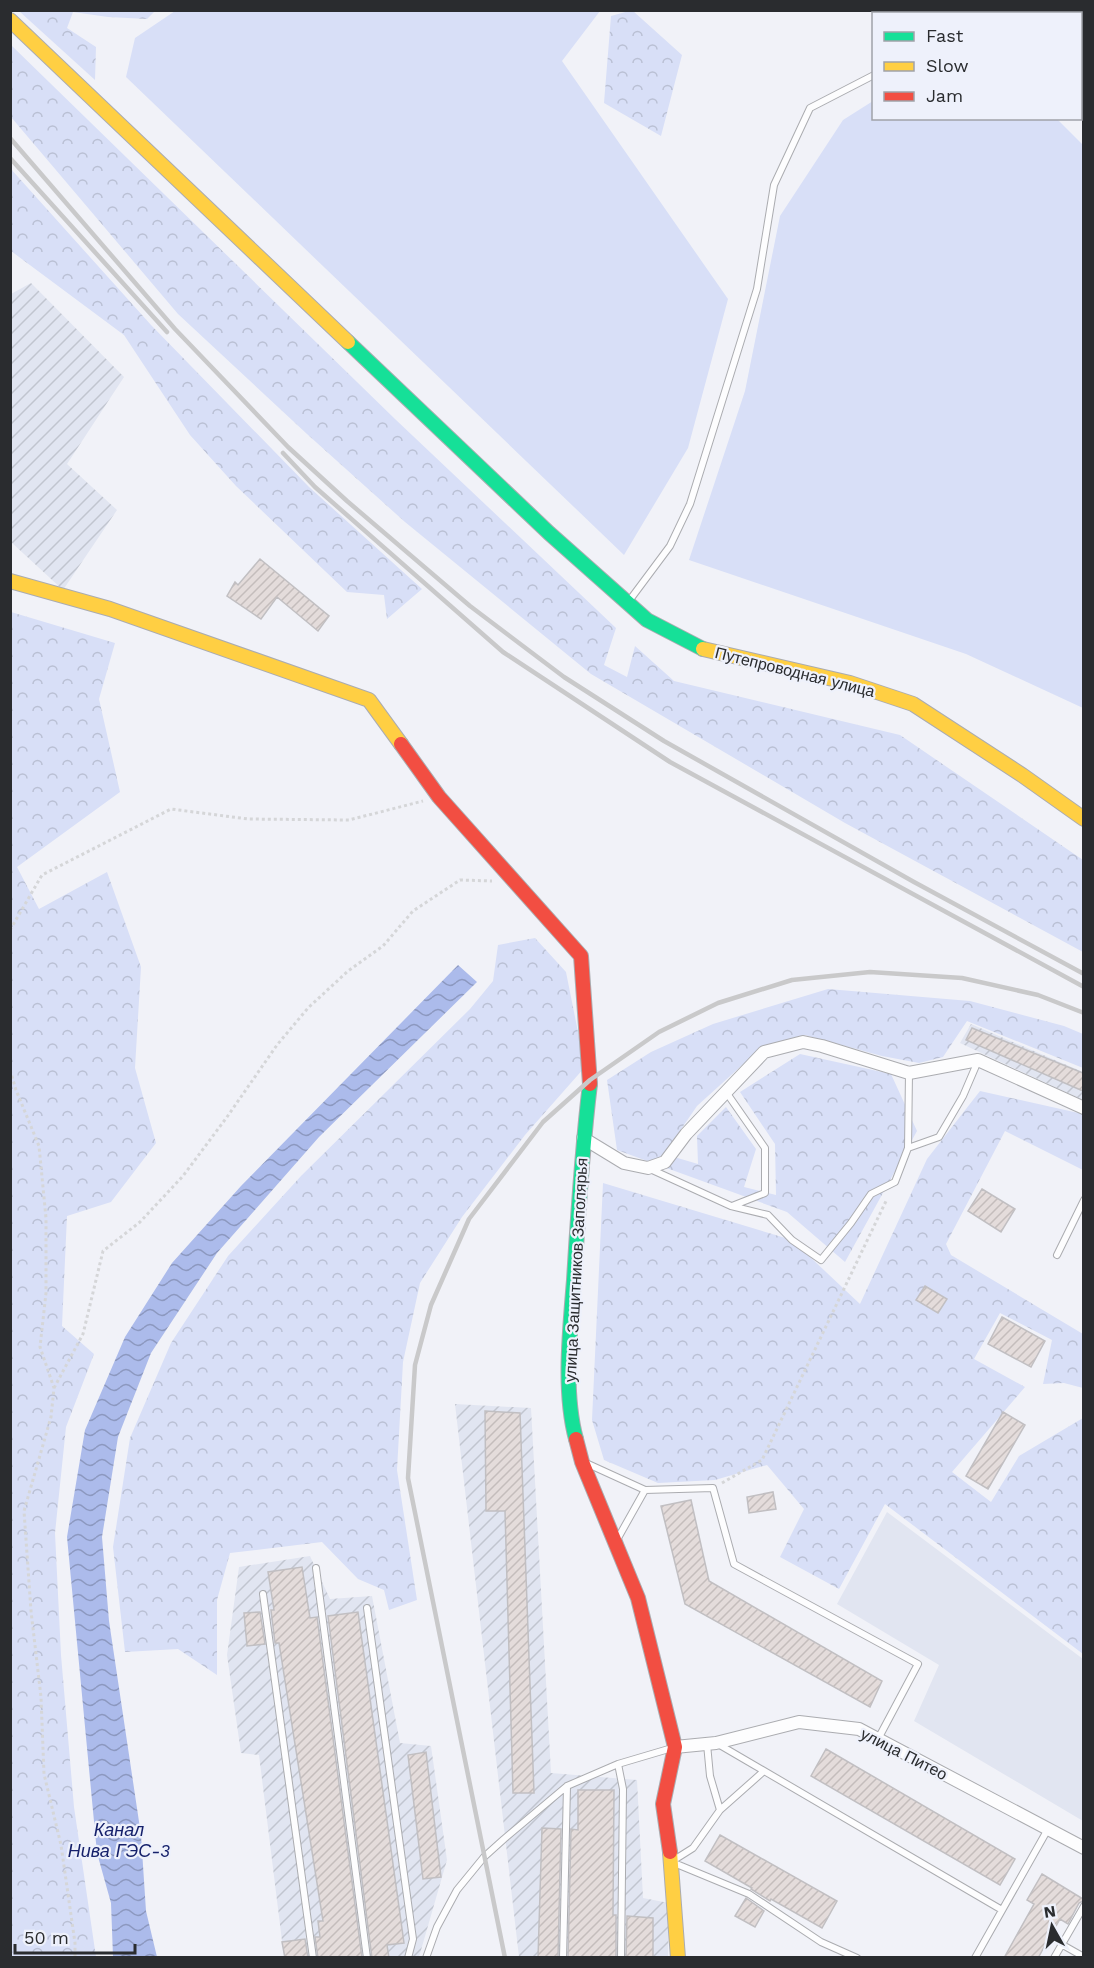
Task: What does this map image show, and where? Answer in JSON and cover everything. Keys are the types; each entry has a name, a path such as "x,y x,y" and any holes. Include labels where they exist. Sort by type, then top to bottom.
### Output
{"street":[{"name":"Путепроводная улица","path":"10,20 549,533 647,620 708,651 850,683 913,704 1022,775 1083,819"},
{"name":"улица Защитников Заполярья","path":"10,581 110,609 369,700 439,797 582,956 590,1080 583,1138 569,1348 571,1421 582,1462 638,1598 675,1748 663,1804 671,1862 678,1958"},
{"path":"583,1138 624,1163 648,1168 665,1162 686,1134 764,1052 803,1042 909,1072 978,1060 1083,1108"},
{"name":"улица Питео","path":"675,1748 711,1743 799,1722 859,1730 1083,1848"}],"lane":[{"path":"628,603 670,546 690,504 757,290 774,185 810,108 872,76"},
{"path":"908,1148 939,1137 963,1096 978,1060"},
{"path":"648,1168 731,1206 768,1215 792,1240 821,1260 871,1194 895,1182 908,1148 909,1072"},
{"path":"725,1091 765,1148 765,1193 731,1206"},
{"path":"1057,1255 1083,1200"},
{"path":"582,1462 645,1490 713,1488 734,1564 918,1664 878,1740"},
{"path":"615,1544 645,1490"},
{"path":"316,1568 367,1958"},
{"path":"263,1594 313,1958"},
{"path":"367,1608 413,1940 408,1958"},
{"path":"720,1810 710,1776 711,1743 764,1771 1002,1910"},
{"path":"426,1958 437,1927 457,1890 484,1857 504,1839 567,1786 618,1764 675,1748"},
{"path":"618,1764 623,1789 621,1958"},
{"path":"671,1862 693,1848 720,1810 764,1771"},
{"path":"564,1958 567,1786"},
{"path":"975,1958 1048,1829"},
{"path":"671,1862 748,1894 821,1942 857,1958"},
{"path":"1054,1958 1083,1906"},
{"path":"1061,1944 1083,1957"}],"path":[{"path":"10,930 42,875 171,809 248,819 349,820 439,797"},
{"path":"75,1958 75,1943 60,1845 44,1774 41,1697 31,1611 24,1511 51,1417 54,1388 83,1334 103,1251 140,1222 183,1176 278,1045 308,1008 348,971 383,946 413,911 460,880 515,882"},
{"path":"10,1070 39,1146 46,1218 46,1293 40,1347 54,1388"},
{"path":"713,1488 762,1460 895,1182"}],"shaded area":[{"path":"31,283 124,377 67,464 117,510 63,590 11,542 11,294"},
{"path":"971,1024 1083,1072 1083,1100 960,1043"},
{"path":"455,1404 531,1408 551,1773 637,1780 643,1898 669,1903 668,1957 519,1957"},
{"path":"887,1512 1083,1659 1083,1821 914,1721 939,1665 837,1604"},
{"path":"310,1556 330,1599 372,1596 400,1743 431,1746 447,1860 419,1957 284,1957 259,1755 241,1753 227,1655 239,1567"}],"green space":[{"path":"19,11 155,11 147,19 73,12 67,28 96,47 95,80"},
{"path":"175,11 600,11 562,61 728,299 688,448 624,555 126,77 135,38"},
{"path":"633,11 682,55 661,136 604,103 611,16"},
{"path":"11,45 395,419 616,628 604,665 627,677 635,646 674,681 900,735 1083,860 1083,952 845,823 591,674 405,522 178,314 11,117"},
{"path":"872,102 872,120 1058,120 1083,145 1083,708 966,654 689,560 745,391 780,216 843,120"},
{"path":"10,168 151,325 309,487 422,589 387,619 384,595 347,592 236,486 190,435 124,335 11,251"},
{"path":"11,612 115,643 99,699 120,792 17,867 39,909 107,872 141,967 135,1068 156,1143 111,1202 67,1216 62,1326 94,1354 66,1427 55,1533 61,1655 74,1807 96,1957 11,1957"},
{"path":"535,938 566,972 585,1067 525,1135 462,1217 420,1283 403,1362 397,1470 417,1600 389,1610 384,1590 358,1579 322,1542 230,1553 217,1600 217,1675 178,1649 125,1652 113,1547 130,1438 171,1343 228,1256 301,1176 470,1009 493,981 498,945"},
{"path":"828,989 970,1001 1064,1026 1083,1034 1083,1068 967,1021 943,1057 919,1063 882,1056 805,1035 761,1048 697,1106 664,1154 698,1164 697,1136 726,1107 756,1149 744,1187 776,1195 775,1144 740,1092 800,1054 891,1074 917,1131 845,1262 787,1212 617,1150 607,1080 651,1052 713,1024"},
{"path":"980,1091 1083,1114 1083,1170 1005,1131 946,1244 951,1255 1083,1334 1083,1388 1064,1383 1043,1384 1052,1340 1000,1313 974,1359 1025,1387 952,1472 991,1502 1019,1456 1083,1418 1083,1654 885,1504 839,1589 780,1557 804,1509 767,1465 715,1480 658,1483 604,1460 592,1420 603,1183 792,1240 860,1304 927,1159"}],"water":[{"name":"Канал Нива ГЭС-3","path":"458,965 477,982 319,1137 217,1253 151,1353 118,1437 102,1537 109,1621 141,1835 146,1911 157,1957 113,1957 111,1903 97,1853 67,1537 85,1430 125,1337 172,1263 241,1186"}],"building":[{"path":"260,559 329,616 318,631 277,597 261,619 227,596 235,582 238,585"},
{"path":"972,1028 1083,1073 1083,1091 966,1040"},
{"path":"982,1189 1015,1209 1001,1232 968,1211"},
{"path":"925,1286 947,1299 938,1313 916,1300"},
{"path":"1002,1317 1045,1341 1031,1367 988,1344"},
{"path":"485,1411 520,1413 534,1793 513,1793 505,1511 486,1511"},
{"path":"1003,1412 1025,1425 988,1489 966,1476"},
{"path":"773,1492 776,1509 749,1513 747,1497"},
{"path":"691,1500 709,1581 882,1681 870,1707 685,1604 661,1506"},
{"path":"302,1567 310,1618 317,1617 362,1958 318,1958 315,1937 320,1937 318,1921 323,1921 279,1643 275,1643 271,1610 274,1610 268,1572"},
{"path":"260,1612 265,1644 247,1646 244,1613"},
{"path":"358,1612 404,1943 387,1945 389,1958 372,1958 328,1616"},
{"path":"826,1749 1015,1859 1000,1885 811,1776"},
{"path":"426,1752 441,1877 423,1879 408,1755"},
{"path":"578,1790 614,1790 613,1915 616,1915 616,1958 568,1958 571,1829 578,1830"},
{"path":"542,1828 561,1829 558,1958 538,1958"},
{"path":"720,1835 837,1901 822,1928 771,1899 770,1901 705,1861"},
{"path":"1042,1874 1083,1901 1079,1903 1068,1924 1060,1919 1038,1958 1004,1958 1034,1904 1027,1900"},
{"path":"746,1898 764,1911 755,1927 735,1916"},
{"path":"627,1916 653,1918 653,1958 626,1958"},
{"path":"305,1939 308,1958 285,1958 282,1942"}],"railway":[{"path":"10,138 175,329 288,447 347,501 470,606 564,677 664,741 914,882 1084,974"},
{"path":"10,158 167,332"},
{"path":"283,453 315,487 503,652 670,762 1084,987"},
{"path":"505,1958 408,1478 415,1365 431,1305 469,1219 543,1122 590,1080 659,1032 718,1003 792,980 870,972 962,978 1038,995 1084,1013"}],"traffic: fast":[{"path":"348,342 549,533 647,620 703,649"},
{"path":"576,1439 570,1401 569,1360 590,1084"}],"traffic: slow":[{"path":"10,20 348,342"},
{"path":"10,581 110,609 369,700 401,744"},
{"path":"703,649 850,683 913,704 1022,775 1084,819"},
{"path":"670,1852 678,1958"}],"traffic: jam":[{"path":"401,744 439,797 581,956 590,1084"},
{"path":"576,1439 582,1462 638,1598 675,1747 663,1804 670,1852"}]}
